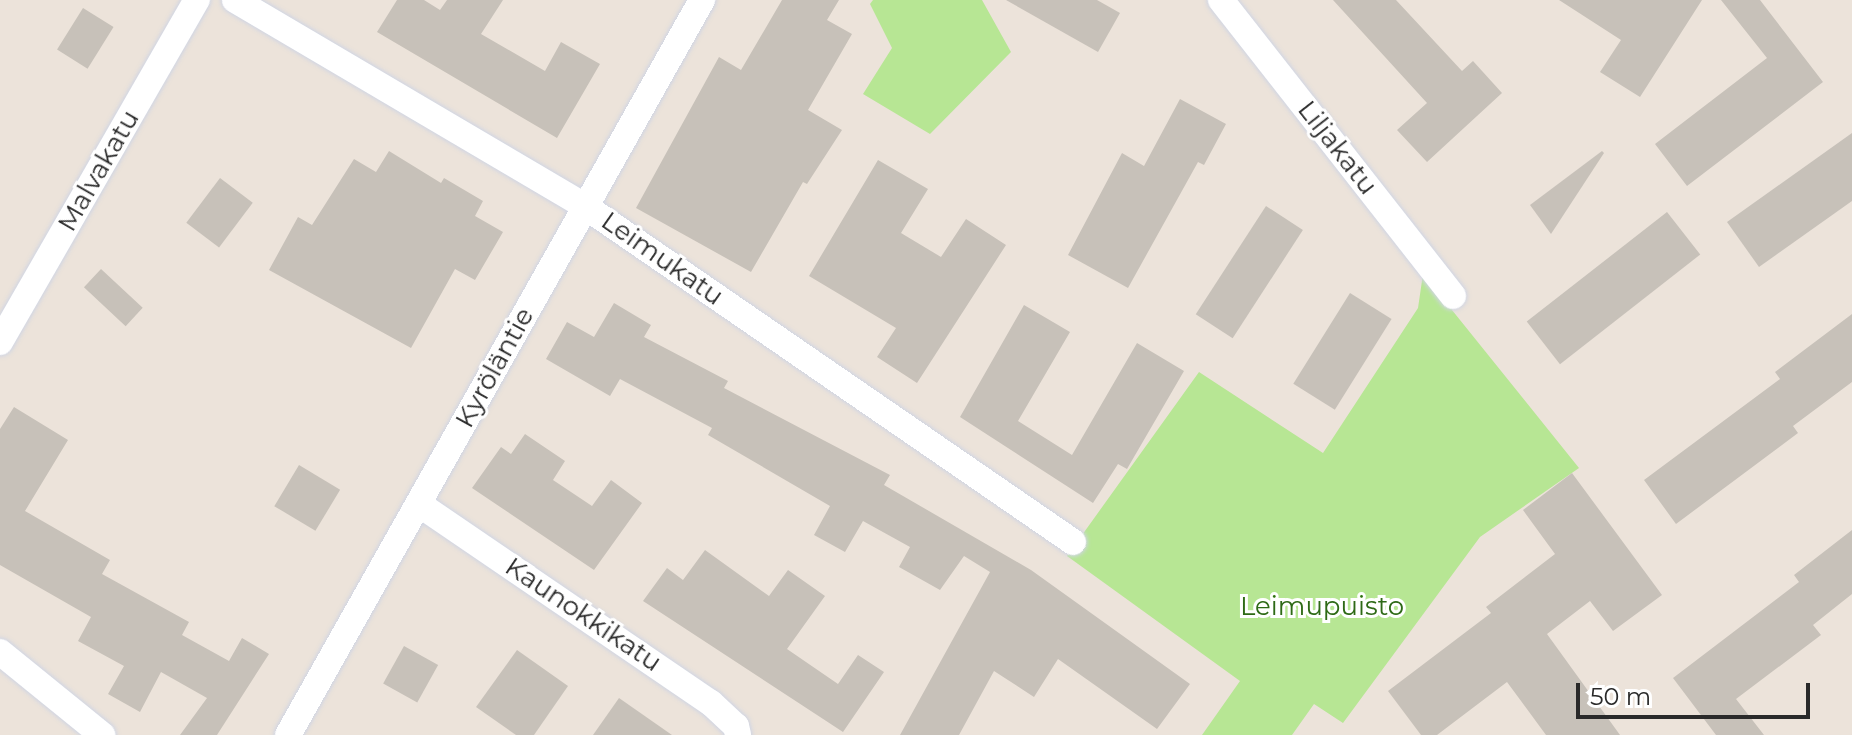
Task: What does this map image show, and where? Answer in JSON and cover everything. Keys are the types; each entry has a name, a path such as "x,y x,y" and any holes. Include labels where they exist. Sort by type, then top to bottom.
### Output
{"street":[{"name":"Malvakatu","path":"0,342 197,0"},
{"name":"Leimukatu","path":"235,0 586,207 1073,542"},
{"name":"Kyröläntie","path":"288,735 702,0"},
{"name":"Liljakatu","path":"1221,0 1453,296"},
{"name":"Kaunokkikatu","path":"419,504 711,703 736,726 738,735"},
{"path":"0,652 102,735"}],"green space":[{"path":"873,0 982,0 1011,52 930,134 863,94 892,48 870,4"},
{"name":"Leimupuisto","path":"1423,274 1579,468 1480,537 1343,723 1314,704 1292,735 1202,735 1240,681 1067,556 1199,372 1323,453 1418,308"}],"building":[{"path":"397,0 424,0 440,10 447,0 503,0 481,34 545,71 561,42 600,64 557,138 377,32"},
{"path":"782,0 839,0 827,20 852,34 808,110 842,130 807,184 803,182 751,272 636,208 719,57 741,70"},
{"path":"1006,0 1097,0 1120,13 1098,52"},
{"path":"1333,0 1396,0 1462,71 1473,61 1502,93 1427,162 1397,130 1427,103"},
{"path":"1559,0 1702,0 1640,97 1600,72 1621,40"},
{"path":"1721,0 1760,0 1823,82 1687,186 1655,144 1767,58"},
{"path":"83,8 114,27 88,69 57,50"},
{"path":"1180,99 1226,124 1204,165 1198,162 1128,288 1068,255 1122,153 1144,166"},
{"path":"1852,133 1852,201 1759,267 1727,222"},
{"path":"389,151 441,183 444,178 483,201 475,216 503,232 475,280 455,269 411,348 269,270 298,217 312,225 354,159 376,172"},
{"path":"1602,151 1604,153 1551,234 1530,205"},
{"path":"878,160 928,189 901,233 941,257 966,219 1006,245 917,383 877,357 896,328 809,276"},
{"path":"220,178 253,203 219,247 186,223"},
{"path":"1266,206 1303,230 1233,338 1196,314"},
{"path":"1667,212 1700,255 1560,364 1527,322"},
{"path":"101,269 143,308 126,326 84,287"},
{"path":"1350,293 1392,319 1335,410 1293,384"},
{"path":"614,303 651,325 644,337 728,381 724,388 890,475 884,485 1031,570 1190,684 1157,729 1058,659 1034,697 994,671 959,735 900,735 990,572 964,556 940,590 899,567 910,547 863,521 845,552 814,535 830,506 708,435 712,428 620,379 610,396 546,359 567,322 594,337"},
{"path":"1024,305 1070,332 1018,421 1072,455 1137,343 1184,371 1127,469 1118,464 1093,503 960,417"},
{"path":"1852,314 1852,382 1793,426 1798,433 1676,524 1644,480 1780,379 1775,372"},
{"path":"14,407 68,440 25,511 110,560 102,574 189,622 182,635 229,661 242,638 269,654 217,735 180,735 207,698 161,672 140,712 108,694 124,666 78,641 91,617 0,565 0,429"},
{"path":"525,434 565,461 553,480 592,506 611,480 642,503 594,570 472,488 501,447 511,454"},
{"path":"299,465 340,490 315,531 274,506"},
{"path":"1572,473 1662,595 1613,631 1590,601 1547,634 1620,735 1546,735 1507,682 1437,735 1421,735 1388,691 1491,613 1486,607 1555,554 1523,510"},
{"path":"1852,530 1852,594 1813,625 1821,635 1736,699 1764,735 1716,735 1673,678 1799,582 1794,575"},
{"path":"705,550 769,596 788,570 825,596 787,649 838,684 858,655 884,672 843,732 643,601 667,568 683,580"},
{"path":"404,646 438,665 417,703 383,684"},
{"path":"517,650 568,686 534,735 516,735 476,707"},
{"path":"619,698 672,735 593,735"}]}
